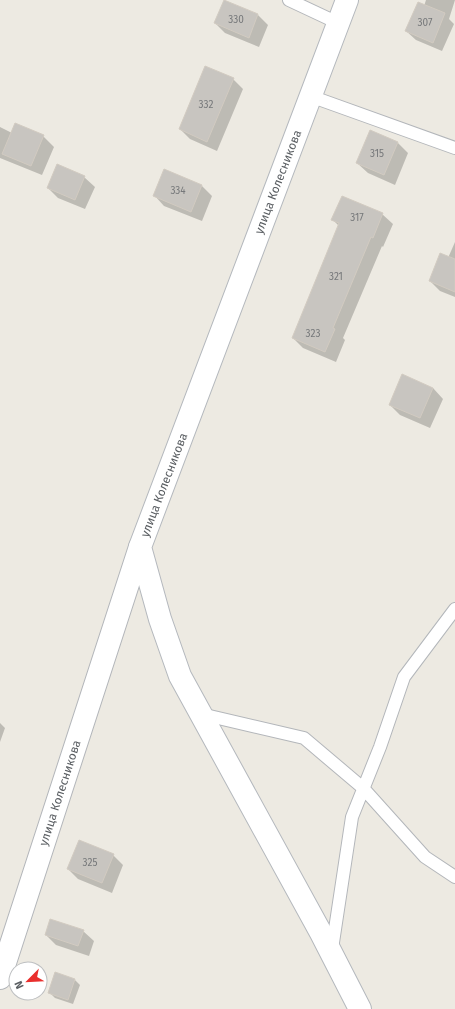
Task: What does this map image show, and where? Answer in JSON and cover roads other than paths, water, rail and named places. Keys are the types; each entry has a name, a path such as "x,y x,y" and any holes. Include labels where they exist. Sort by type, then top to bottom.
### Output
{"street":[{"name":"улица Колесникова","path":"0,978 140,547 347,0"},
{"path":"140,547 160,619 180,676 331,952 360,1009"}],"lane":[{"path":"289,0 338,23"},
{"path":"310,96 455,148"},
{"path":"331,952 352,817 380,747 404,677 455,609"},
{"path":"201,714 304,738 363,788 425,858 455,877"}]}
